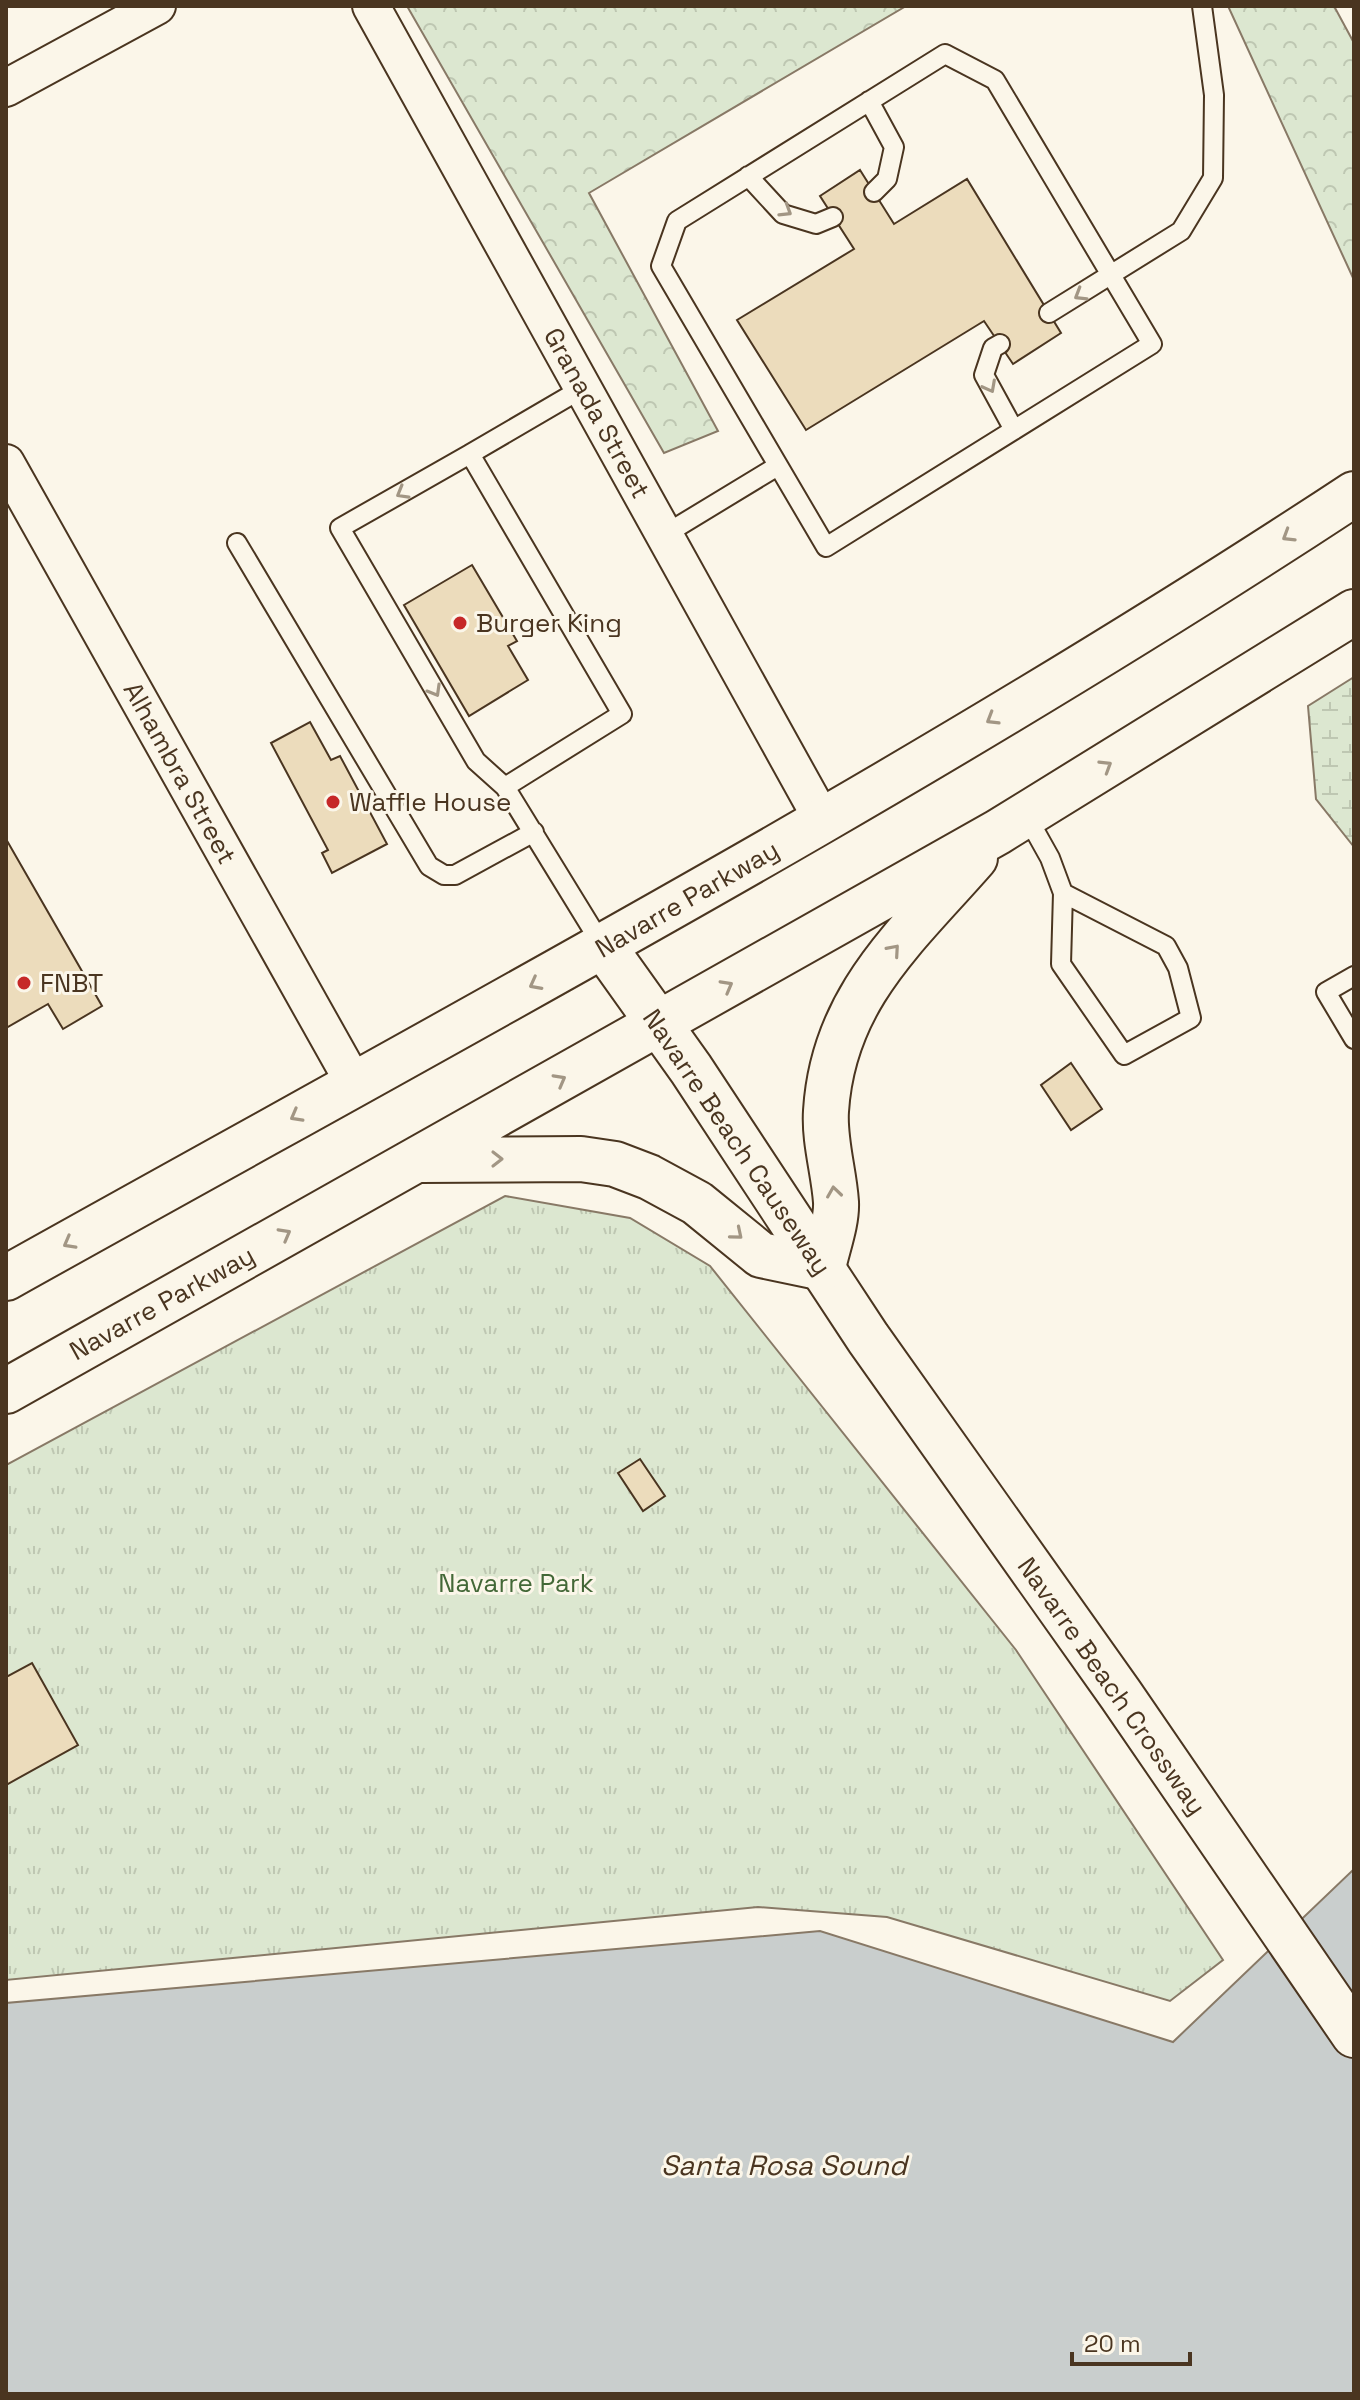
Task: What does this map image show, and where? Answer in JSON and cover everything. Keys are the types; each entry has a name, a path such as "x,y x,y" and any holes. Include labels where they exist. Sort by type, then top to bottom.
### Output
{"main road":[{"name":"Navarre Parkway","path":"6,1278 604,947 823,821 1354,494"},
{"name":"Navarre Parkway","path":"6,1391 1012,824 1354,612"},
{"path":"419,1160 581,1159 615,1164 649,1177 697,1203 761,1255 823,1268 836,1204 826,1115 828,1085 850,1014 868,980 1012,824"},
{"name":"Navarre Beach Causeway","path":"604,947 659,1024 868,1338"},
{"name":"Navarre Beach Crossway","path":"868,1338 1354,2035"}],"street":[{"path":"6,88 157,6"},
{"name":"Granada Street","path":"371,6 823,821"},
{"name":"Alhambra Street","path":"6,463 354,1083"}],"lane":[{"path":"1049,313 1181,231 1213,178 1214,95 1202,6"},
{"path":"945,54 995,80 1111,276 1152,344 826,547 776,467 661,266 677,221 945,54"},
{"path":"869,101 894,147 887,179 874,192"},
{"path":"748,176 783,214 816,224 833,217"},
{"path":"1000,344 993,348 984,375 1014,430"},
{"path":"583,388 340,528 476,761 505,787 604,947"},
{"path":"470,454 622,714 505,787"},
{"path":"664,535 776,467"},
{"path":"237,543 429,866 444,875 455,875 534,832"},
{"path":"1012,824 1050,858 1063,893 1061,964 1124,1055 1191,1018 1178,968 1166,946 1063,893"},
{"path":"1354,976 1326,992 1354,1039"}],"green space":[{"path":"407,6 906,6 589,193 718,431 664,453"},
{"path":"1228,6 1334,6 1354,43 1354,280"},
{"path":"1354,677 1354,847 1316,799 1308,706"},
{"name":"Navarre Park","path":"505,1196 630,1218 710,1266 1016,1650 1223,1960 1170,2001 887,1917 758,1907 6,1980 6,1465"}],"water":[{"name":"Santa Rosa Sound","path":"1354,1869 1354,2394 6,2394 6,2003 820,1931 1173,2042"}],"building":[{"path":"860,170 894,224 967,179 1061,333 1013,364 984,321 806,430 737,320 854,249 820,196"},
{"name":"Burger King","path":"472,565 517,641 508,646 528,680 469,716 404,605"},
{"name":"Waffle House","path":"310,722 331,760 340,756 387,844 332,873 322,853 328,850 271,743"},
{"path":"6,839 102,1006 63,1029 48,1004 6,1028"},
{"path":"1071,1063 1102,1109 1071,1130 1041,1085"},
{"path":"640,1459 665,1496 643,1511 618,1473"},
{"path":"32,1663 78,1745 6,1785 6,1677"}],"place":[{"name":"Burger King","path":"460,623"},
{"name":"Waffle House","path":"333,802"},
{"name":"FNBT","path":"24,983"}]}
